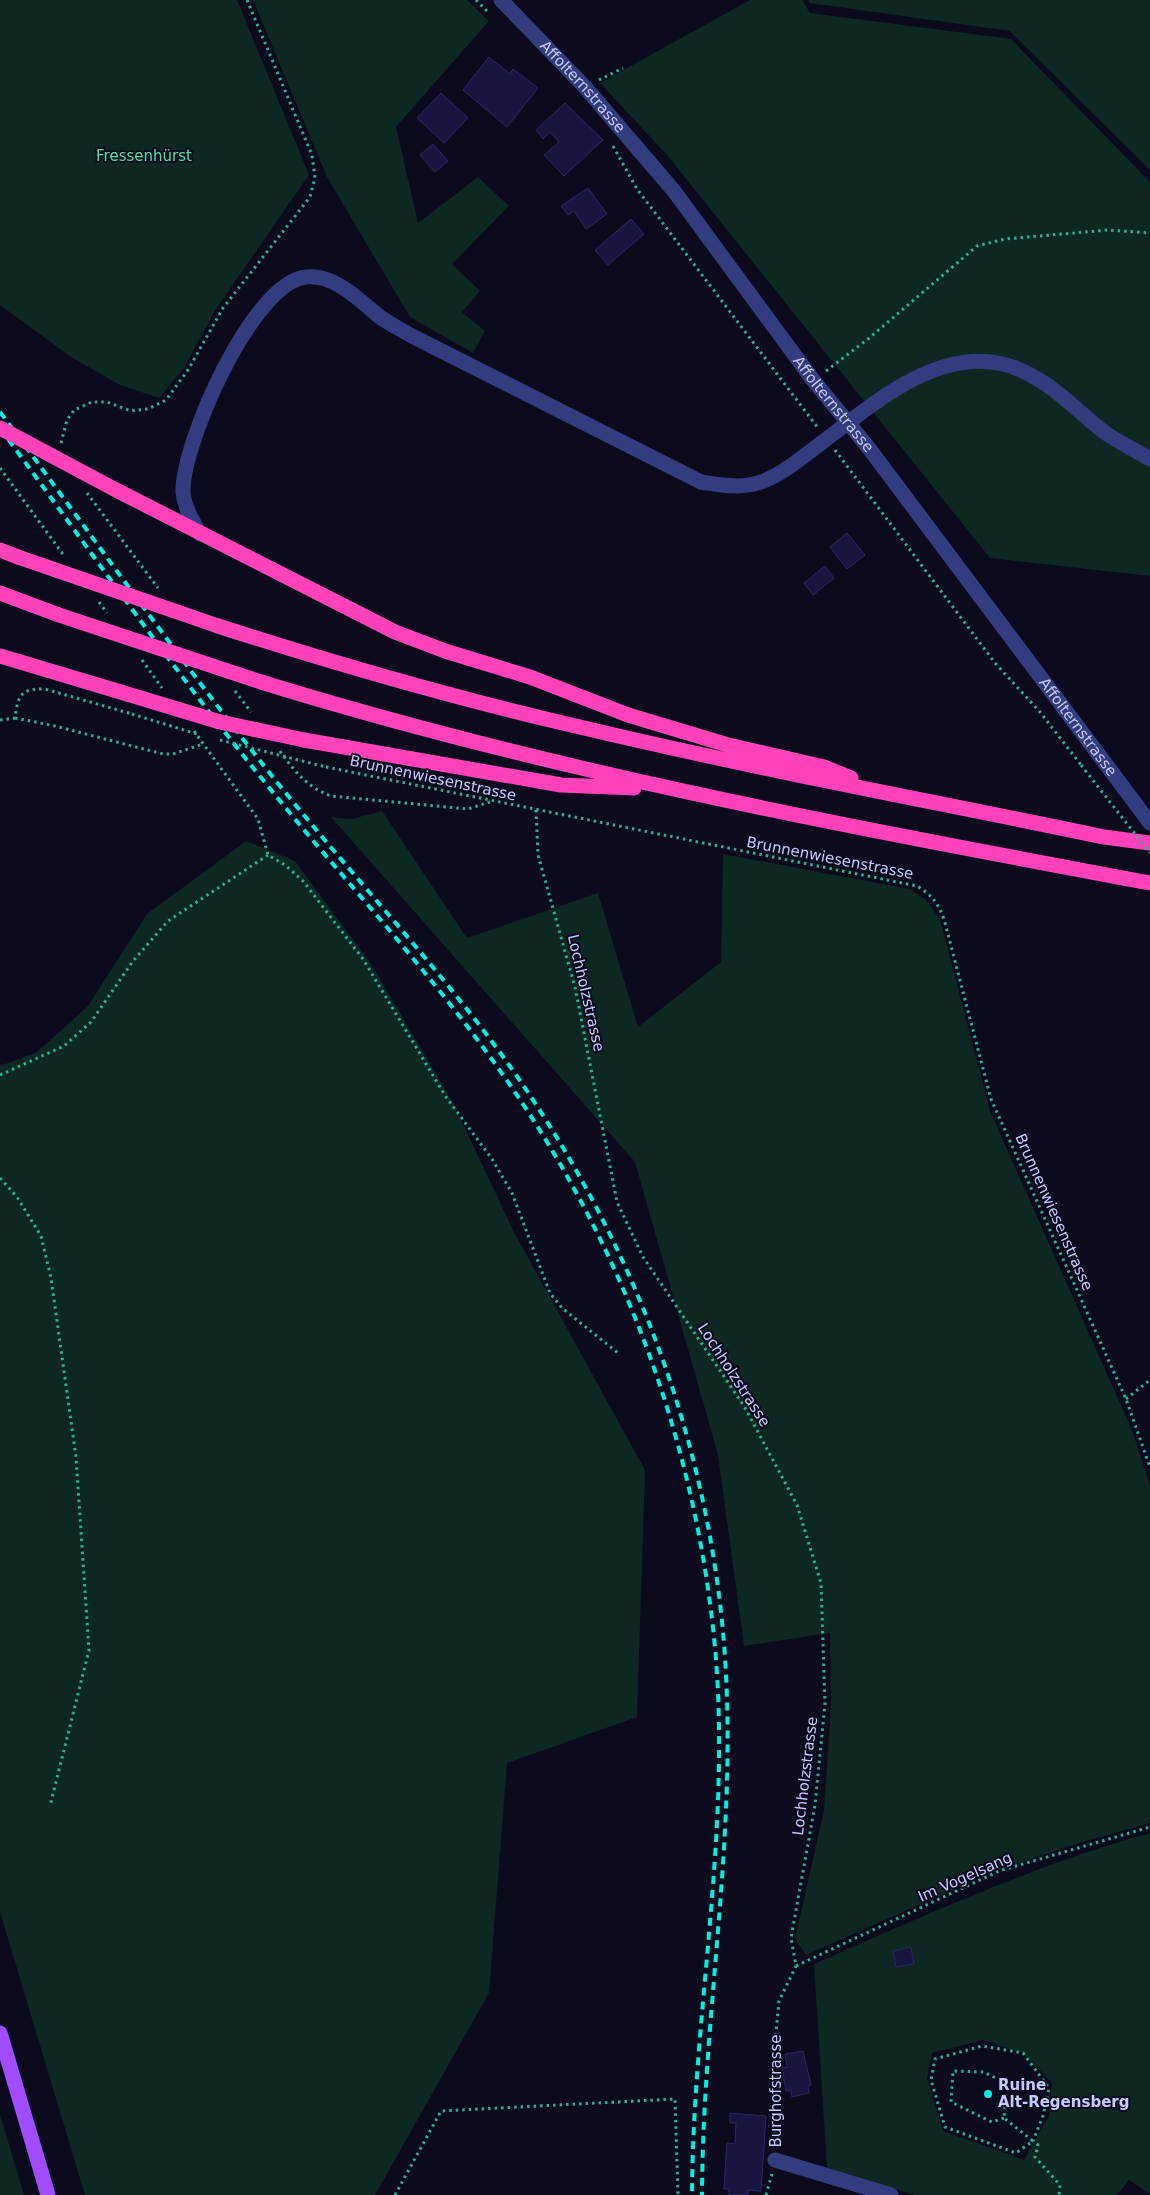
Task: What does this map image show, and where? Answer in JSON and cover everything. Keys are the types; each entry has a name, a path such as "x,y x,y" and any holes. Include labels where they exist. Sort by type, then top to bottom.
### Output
{"highway":[{"path":"0,428 200,534 395,632 445,651 530,677 628,715 728,745 824,767 888,792"},
{"path":"0,550 218,626 309,655 492,706 708,756 1104,837 1150,843"},
{"path":"0,593 59,615 261,682 482,745 674,790 1150,883"},
{"path":"0,656 220,722 304,740 561,785 674,790"}],"main road":[{"path":"0,2033 48,2195"}],"street":[{"name":"Affolternstrasse","path":"501,0 585,87 674,191 813,380 868,447 1150,823"},
{"path":"200,534 189,514 183,494 186,462 196,434 226,366 248,326 267,301 284,285 304,277 319,276 331,280 382,318 410,335 701,482 733,487 760,482 782,472 912,380 940,366 970,360 998,363 1029,374 1056,390 1106,433 1150,459"},
{"name":"Burghofstrasse","path":"775,2160 892,2195"}],"path":[{"path":"61,446 60,437 74,410 92,402 107,402 131,411 148,409 166,400 188,370 223,308 310,196 316,178 312,155 247,0"},
{"path":"476,0 495,18"},
{"path":"585,87 623,68"},
{"path":"611,142 637,189 989,656 1040,712 1150,853"},
{"path":"813,380 868,339 977,246 1005,239 1108,230 1150,233"},
{"path":"0,468 70,563"},
{"path":"93,594 110,618"},
{"path":"140,657 163,689"},
{"path":"15,718 19,698 22,693 31,688 46,689 132,714"},
{"path":"0,720 15,718 55,726 163,754 173,754 203,744"},
{"path":"192,728 258,819 268,855 285,864 304,881 363,959 446,1097 492,1159 512,1193 550,1293 562,1308 618,1353"},
{"name":"Brunnenwiesenstrasse","path":"326,767 917,886 930,894 938,904 944,919 991,1099 1126,1400 1150,1467"},
{"name":"Lochholzstrasse","path":"536,810 538,855 575,986 617,1202 644,1257 744,1406 797,1505 821,1583 825,1704 815,1805 791,1938 796,1966"},
{"path":"0,1075 64,1046 91,1022 133,960 168,921 268,855"},
{"path":"0,1178 17,1198 41,1236 52,1288 76,1457 89,1650 50,1806"},
{"path":"1126,1400 1150,1380"},
{"name":"Im Vogelsang","path":"796,1966 999,1872 1150,1827"},
{"name":"Burghofstrasse","path":"775,2160 775,2043 779,2001 796,1966"},
{"path":"982,2046 1022,2053 1049,2088 1043,2116 1033,2140 1016,2153 946,2127 931,2080 935,2059 982,2046"},
{"path":"953,2071 984,2072 1007,2084 1004,2118 992,2122 951,2102 953,2071"},
{"path":"395,2195 441,2111 676,2099 678,2195"},
{"path":"1004,2118 1038,2145 1035,2157 1060,2185 1059,2195"}],"green space":[{"name":"Fressenhürst","path":"0,0 237,0 309,175 216,309 184,368 159,398 120,385 71,357 0,305"},
{"path":"253,0 467,0 489,21 396,127 418,223 478,177 509,206 452,264 480,291 462,312 485,331 473,353 410,317 327,177"},
{"path":"750,0 802,0 810,13 1011,39 1150,182 1150,576 990,558 667,155 600,83"},
{"path":"808,0 1150,0 1150,170 1010,31 810,3"},
{"path":"382,811 467,938 598,893 638,1027 721,962 723,854 910,889 925,899 940,919 990,1111 1132,1430 1150,1485 1150,1823 1079,1843 998,1870 806,1955 795,1939 824,1810 831,1704 830,1633 744,1646 718,1455 635,1162 331,817 351,819"},
{"path":"246,841 295,861 371,964 452,1101 514,1232 645,1470 637,1717 507,1763 489,1993 375,2195 85,2195 0,1912 0,1066 37,1052 88,1006 147,914"},
{"path":"1150,1833 1150,2194 1129,2180 1117,2195 915,2195 827,2168 814,1964 980,1892 1107,1846","holes":["983,2040 1023,2053 1052,2083 1049,2116 1024,2160 943,2131 927,2078 932,2053"]},
{"path":"0,2114 24,2195 0,2195"}],"building":[{"path":"489,57 510,74 513,69 538,88 507,127 463,90"},
{"path":"441,93 468,118 444,143 417,118"},
{"path":"565,103 603,140 564,176 544,155 559,142 550,132 543,139 536,130"},
{"path":"433,144 448,161 435,172 420,155"},
{"path":"588,188 607,214 586,229 574,211 568,215 561,206"},
{"path":"631,219 644,234 608,265 595,250"},
{"path":"847,533 865,555 847,569 830,547"},
{"path":"825,566 834,578 813,595 804,583"},
{"path":"911,1947 914,1964 896,1967 893,1951"},
{"path":"803,2051 811,2085 808,2086 809,2093 792,2097 791,2090 786,2091 782,2068 787,2067 785,2054"},
{"path":"730,2113 766,2116 761,2191 748,2190 748,2195 729,2195 729,2189 724,2189 727,2143 735,2144 736,2123 730,2123"}],"railway":[{"path":"0,412 231,723 293,802 435,970 490,1039 535,1103 576,1169 612,1238 644,1310 671,1383 693,1458 710,1534 721,1612 727,1686 725,1832 708,2049 702,2195"},
{"path":"0,428 162,650 229,737 291,814 404,947 485,1050 531,1116 572,1184 608,1255 639,1328 666,1403 687,1480 703,1558 714,1637 719,1707 716,1847 694,2125 692,2195"}],"place":[{"name":"Ruine Alt-Regensberg","path":"988,2094"}]}
